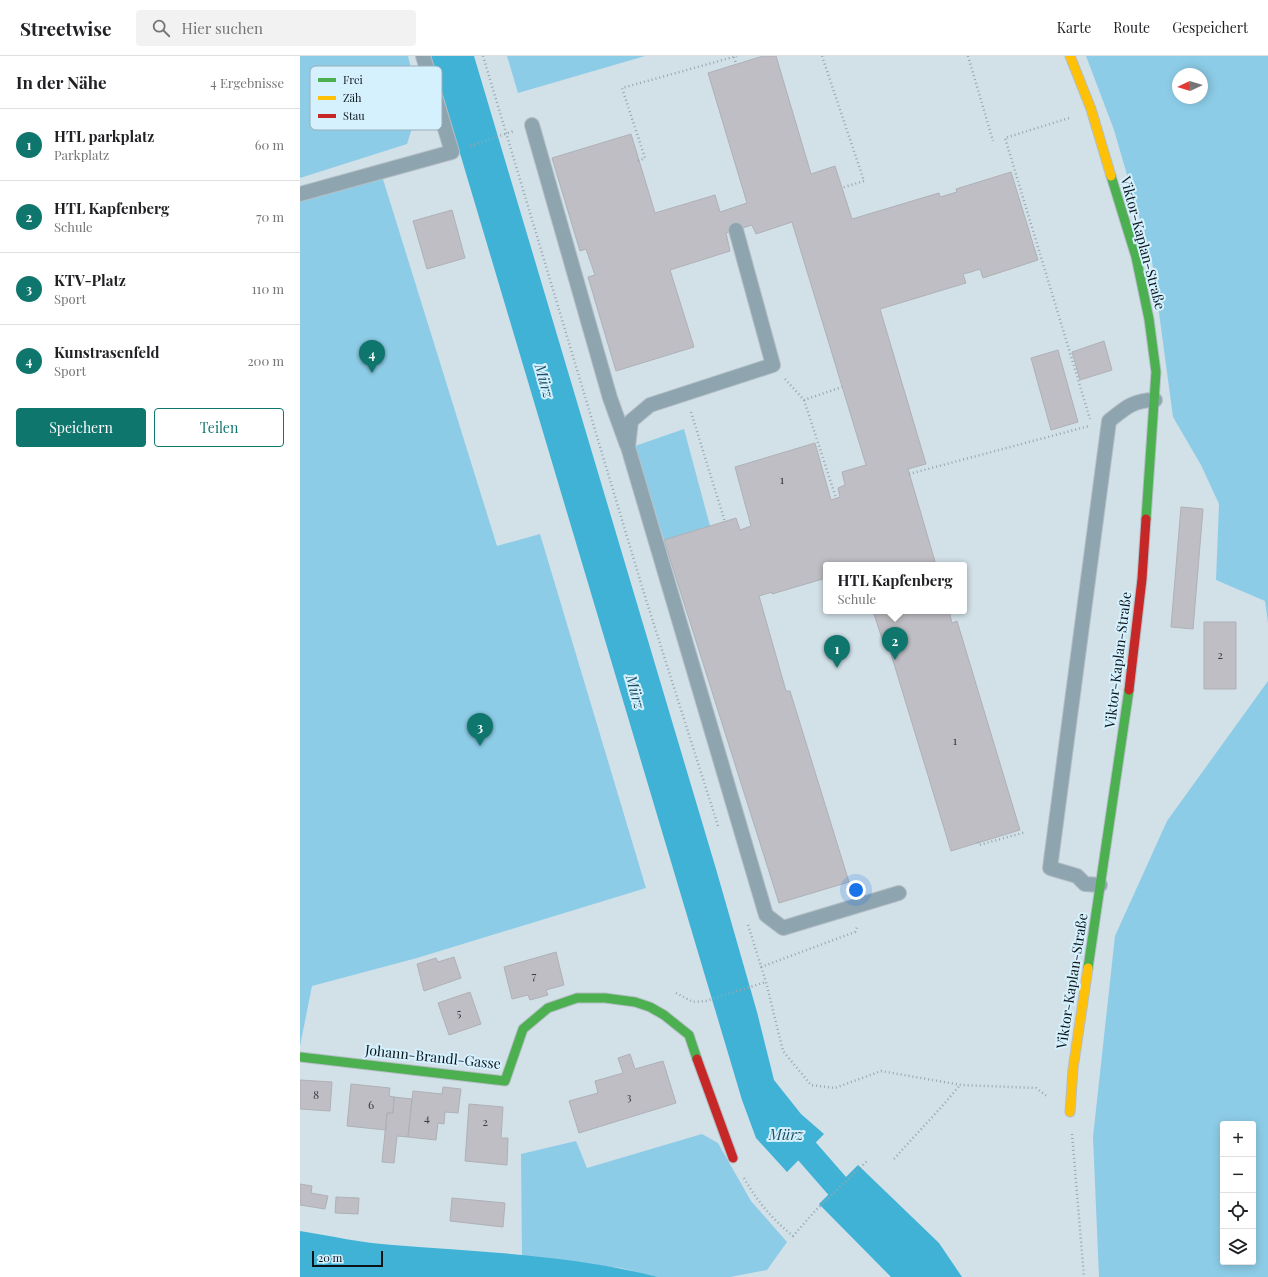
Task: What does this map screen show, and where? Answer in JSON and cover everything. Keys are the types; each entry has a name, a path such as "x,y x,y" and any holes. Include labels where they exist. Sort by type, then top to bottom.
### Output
{"street":[{"name":"Viktor-Kaplan-Straße","path":"1070,56 1091,109 1136,257 1149,319 1156,372 1142,579 1123,738 1072,1069 1070,1112"},
{"name":"Johann-Brandl-Gasse","path":"300,1057 457,1074 505,1081 523,1029 548,1008 577,998 605,998 635,1002 664,1015 689,1035 733,1158"}],"lane":[{"path":"423,56 426,66"},
{"path":"300,194 452,152 442,119"},
{"path":"532,125 610,398 628,447 766,914 783,928 899,893"},
{"path":"628,447 631,421 650,405 773,365 736,230"},
{"path":"1100,885 1085,884 1076,876 1050,868 1109,420 1128,405 1144,400 1155,400"}],"path":[{"path":"638,161 645,158 622,88 735,56 736,64"},
{"path":"822,56 864,181 841,188"},
{"path":"968,56 993,141"},
{"path":"909,474 1092,425 1005,138 1076,116"},
{"path":"452,152 506,134"},
{"path":"773,365 804,400 836,498"},
{"path":"804,400 842,387"},
{"path":"685,393 725,522"},
{"path":"978,842 979,845 1026,832"},
{"path":"761,967 855,932 860,922 859,905"},
{"path":"706,1001 766,982"},
{"path":"894,1159 961,1085"},
{"path":"1070,1112 1084,1277"},
{"path":"733,1158 754,1195 775,1221 793,1236 815,1211 868,1160"}],"shaded area":[{"path":"300,56 408,56 411,66 310,66 310,130 411,130 407,144 300,178"},
{"path":"507,56 645,56 518,93"},
{"path":"1086,56 1268,56 1268,623 1265,601 1216,580 1219,504 1201,465 1173,417 1152,261 1114,130"},
{"path":"382,176 497,546 540,534 646,888 417,958 312,986 300,1046 300,201"},
{"path":"684,429 710,526 664,540 635,446"},
{"path":"1268,681 1268,1277 1099,1277 1093,1137 1115,936 1167,821"},
{"path":"702,1134 718,1143 751,1201 787,1242 767,1270 730,1277 658,1277 621,1268 522,1256 521,1154 576,1141 587,1168"}],"water":[{"name":"Mürz","path":"431,56 474,56 716,869 757,1012 774,1080 801,1114 824,1134 787,1172 756,1138 742,1100 442,93 442,66 434,66"},
{"path":"858,1165 939,1243 962,1277 891,1277 819,1204"},
{"path":"300,1231 381,1244 493,1252 560,1259 658,1277 300,1277"}],"building":[{"path":"763,56 776,56 811,174 835,166 852,219 939,193 940,197 957,192 956,189 1011,172 1038,260 983,278 980,269 963,274 966,283 880,309 926,464 908,469 935,562 823,562 823,579 772,594 772,592 759,596 786,691 790,691 849,882 779,903 664,540 736,518 740,530 751,526 735,467 815,443 831,500 840,497 838,488 845,485 842,472 866,465 792,222 756,234 752,225 726,233 730,251 670,270 694,347 616,371 588,277 595,275 586,249 580,251 552,158 631,134 655,213 715,195 720,212 747,203 708,73"},
{"path":"452,210 465,258 427,269 413,221"},
{"path":"1104,341 1112,370 1080,380 1072,352"},
{"path":"1058,350 1078,422 1051,430 1031,358"},
{"path":"1181,507 1203,509 1193,629 1171,627"},
{"path":"874,614 950,614 952,623 957,621 1020,830 951,851 888,644 884,645"},
{"path":"1204,622 1236,622 1236,689 1204,689"},
{"path":"556,952 564,985 546,990 548,995 530,1000 528,995 512,999 504,967"},
{"path":"454,957 461,978 424,991 417,964 436,958 438,962"},
{"path":"470,992 481,1024 449,1035 438,1003"},
{"path":"630,1054 635,1069 663,1061 676,1103 579,1133 569,1101 598,1093 595,1081 623,1073 618,1058"},
{"path":"300,1080 332,1082 330,1111 300,1109"},
{"path":"351,1084 390,1088 389,1096 394,1097 393,1113 387,1113 386,1130 347,1126"},
{"path":"443,1087 461,1089 458,1113 445,1112 444,1124 438,1123 436,1140 408,1137 413,1091 442,1094"},
{"path":"394,1097 412,1099 408,1137 397,1136 394,1163 382,1162 387,1113 393,1113"},
{"path":"469,1104 503,1107 501,1138 508,1138 507,1165 465,1161"},
{"path":"300,1184 312,1186 311,1193 328,1196 325,1209 300,1205"},
{"path":"336,1197 359,1198 358,1214 335,1213"},
{"path":"452,1198 505,1203 503,1227 450,1221"}],"waterway":[{"name":"Mürz","path":"784,1125 860,1212"}],"traffic: fast":[{"path":"1111,176 1136,257 1149,319 1156,372 1146,519"},
{"path":"1088,968 1129,690"},
{"path":"300,1057 505,1081 523,1029 548,1008 577,998 605,998 635,1002 650,1007 664,1015 689,1035 697,1059"}],"traffic: slow":[{"path":"1070,56 1091,109 1111,176"},
{"path":"1070,1112 1073,1069 1088,968"}],"traffic: jam":[{"path":"1129,690 1142,579 1146,519"},
{"path":"697,1059 733,1158"}],"place":[{"name":"Kunstrasenfeld","path":"372,373"},
{"name":"HTL Kapfenberg","path":"895,660"},
{"name":"HTL parkplatz","path":"837,668"},
{"name":"KTV-Platz","path":"480,746"}]}
